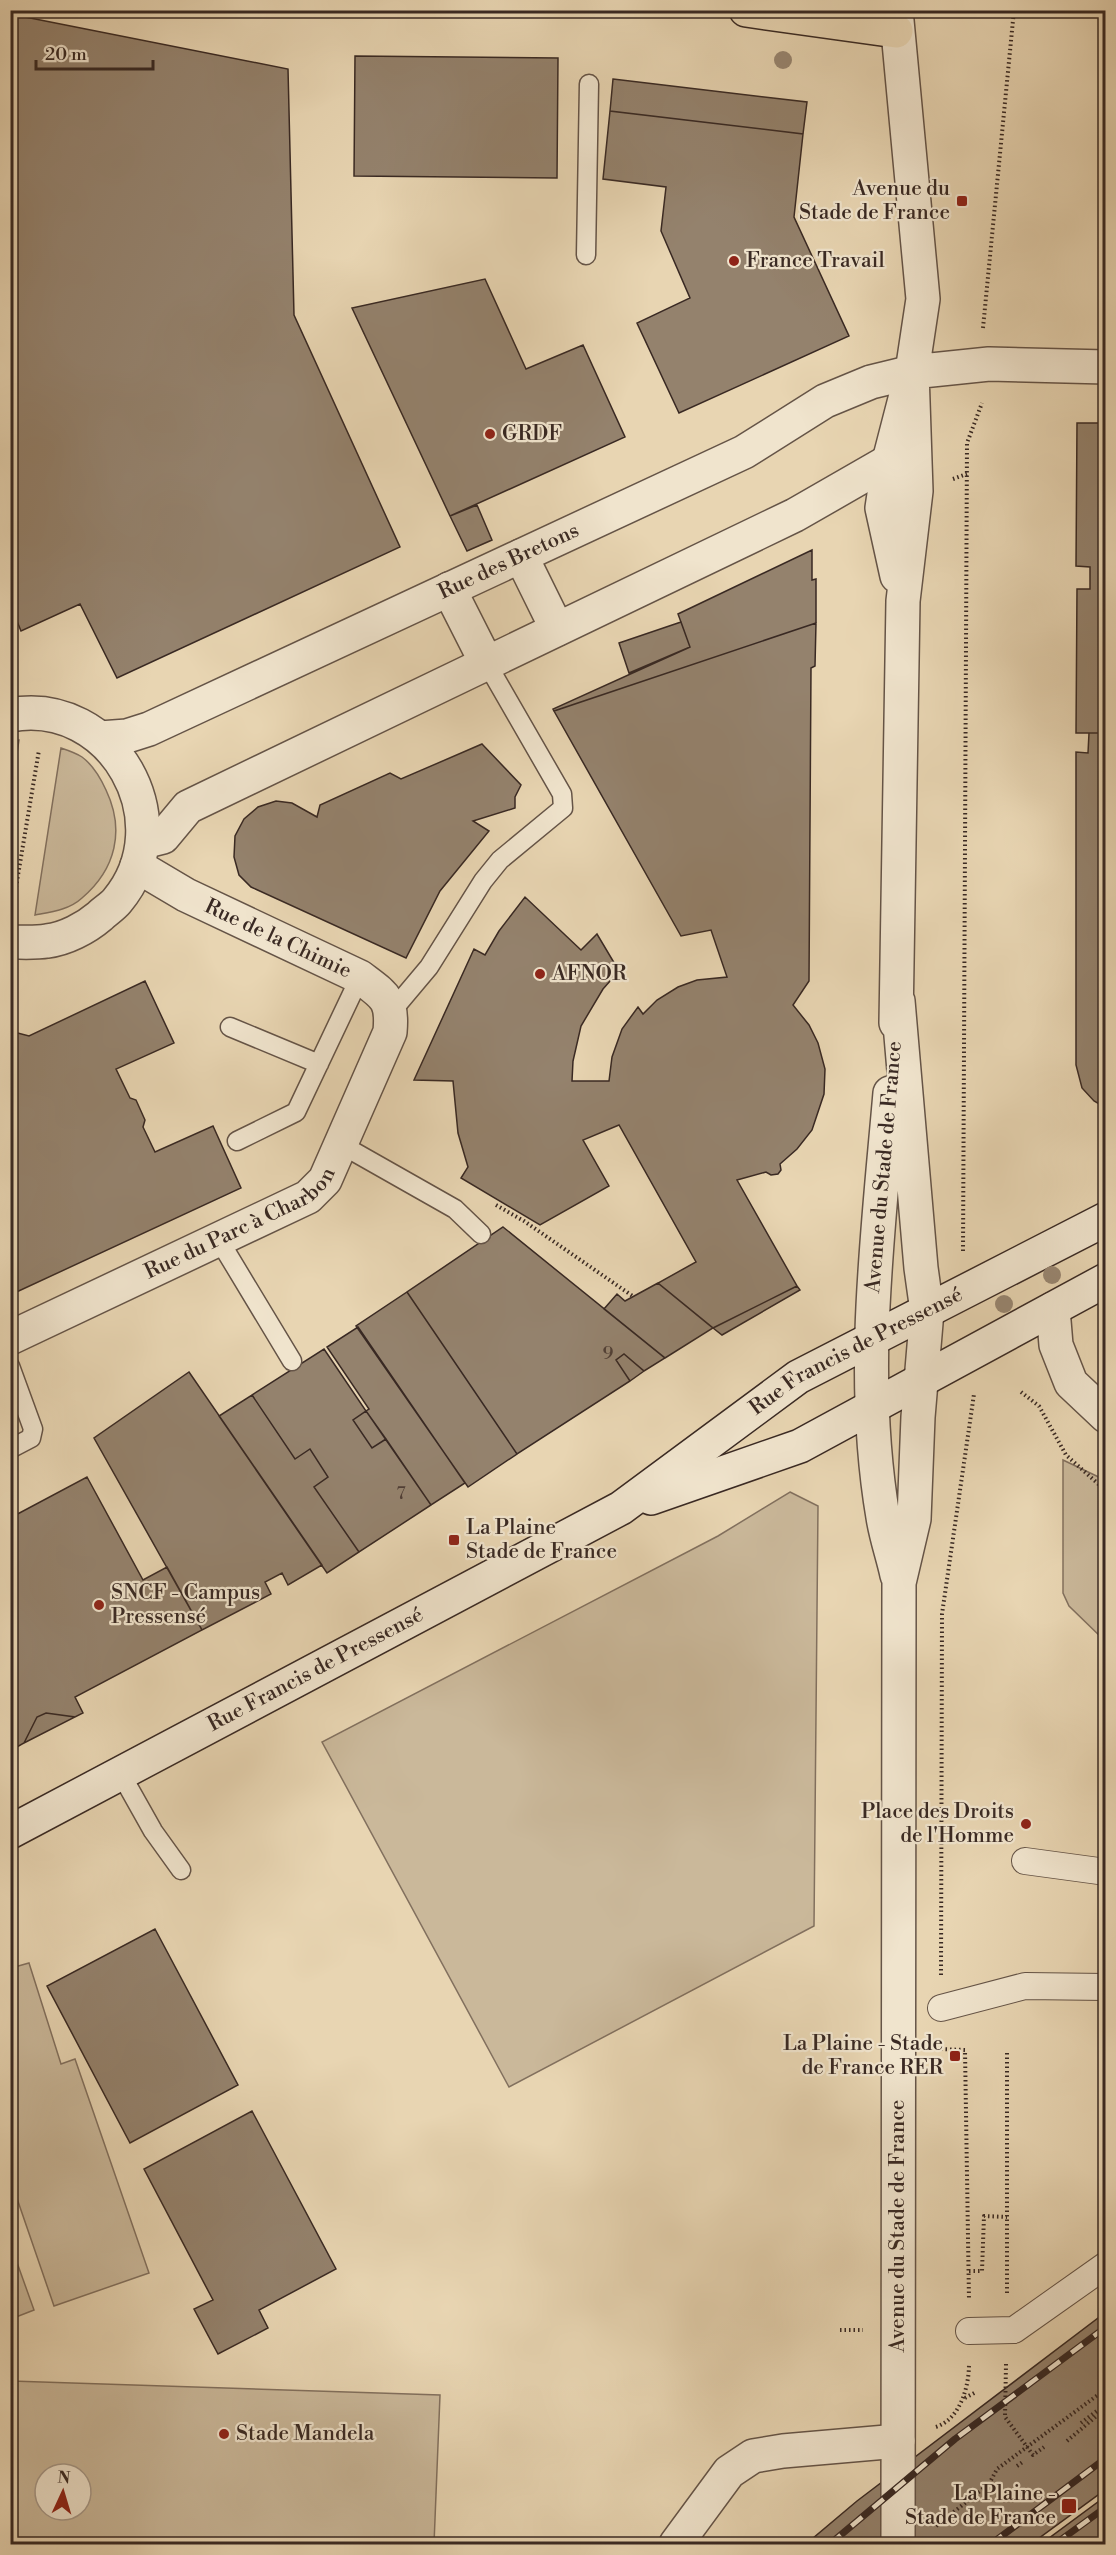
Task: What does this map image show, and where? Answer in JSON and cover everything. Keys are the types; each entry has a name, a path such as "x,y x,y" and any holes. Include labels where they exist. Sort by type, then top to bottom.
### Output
{"highway":[{"path":"746,10 896,21"}],"street":[{"name":"Avenue du Stade de France","path":"896,21 923,299 912,372 889,461 882,508 903,601"},
{"name":"Rue des Bretons","path":"100,738 127,736 149,729 744,452 825,401 871,382 912,372 989,364 1106,367"},
{"name":"Avenue du Stade de France","path":"899,1582 883,1518 872,1407 871,1340 898,1001 903,601 916,491 912,372"},
{"path":"140,854 163,837 188,807 795,515 889,461 916,441"},
{"path":"521,556 557,629"},
{"path":"449,589 486,662"},
{"path":"10,715 44,714 73,722 100,738 126,766 141,803 140,854 117,902 87,927 49,941 10,942"},
{"name":"Rue de la Chimie","path":"140,854 186,895 360,978 383,994 391,1022"},
{"name":"Avenue du Stade de France","path":"898,1001 921,1268 927,1311 914,1519 899,1582 898,2544"},
{"name":"Rue du Parc à Charbon","path":"10,1338 308,1197 326,1180 391,1022"},
{"name":"Rue Francis de Pressensé","path":"10,1832 621,1508 798,1377 1106,1219"},
{"name":"Rue Francis de Pressensé","path":"621,1508 800,1446 1106,1280"},
{"path":"1053,1309 1056,1345 1071,1383 1106,1416"},
{"path":"1025,1861 1106,1872"},
{"path":"941,2008 1025,1986 1106,1987"},
{"path":"969,2331 1014,2330 1106,2265"},
{"path":"676,2544 729,2472 753,2456 783,2451 898,2441"}],"lane":[{"path":"586,255 590,84"},
{"path":"391,1022 483,881 500,860 563,808 562,794 486,662"},
{"path":"237,1141 296,1112 360,978"},
{"path":"230,1027 319,1064"},
{"path":"342,1145 455,1209 482,1234"},
{"path":"219,1240 292,1361"},
{"path":"10,1366 33,1429 31,1438 10,1449"},
{"path":"121,1774 153,1831 181,1870"}],"path":[{"path":"972,1288 962,1247 967,443 985,396 989,364 982,337 989,288 1014,10"},
{"path":"12,909 39,749"},
{"path":"898,2441 945,2424 964,2398 969,2376 965,2050 941,2049 942,1614 975,1391 972,1377 972,1352"},
{"path":"1021,1392 1038,1406 1066,1455 1106,1491"},
{"path":"1007,2051 1007,2255"},
{"path":"969,2271 982,2271 984,2216 1007,2217"},
{"path":"929,2531 989,2484 997,2469 1106,2389"},
{"path":"964,2398 976,2392"},
{"path":"1005,2404 1005,2417 1033,2455 1044,2447"},
{"path":"1098,2413 1079,2422 1106,2406"},
{"path":"1067,2441 1106,2406"},
{"path":"1017,2466 1024,2461"}],"shaded area":[{"path":"19,740 11,792 11,741"},
{"path":"61,748 86,760 102,781 112,805 115,820 114,848 103,875 82,898 66,908 35,915"},
{"path":"1063,1460 1105,1480 1105,1641 1069,1606 1063,1593"},
{"path":"790,1492 818,1506 814,1926 509,2087 322,1742 718,1536"},
{"path":"29,1963 61,2064 75,2059 149,2273 54,2306 11,2181 11,1968"},
{"path":"10,2243 34,2310 11,2319 10,2319"},
{"name":"Stade Mandela","path":"11,2381 440,2395 434,2544 11,2544"}],"building":[{"path":"10,14 288,69 294,315 400,547 117,678 80,604 21,631 10,604"},
{"path":"355,56 558,58 557,178 354,176"},
{"path":"613,79 807,102 803,134 610,111"},
{"path":"610,111 803,134 794,217 849,336 679,413 637,323 690,298 661,231 666,187 603,179"},
{"path":"1106,237 1106,313 1099,312"},
{"path":"485,279 526,369 583,345 625,437 450,516 352,308"},
{"path":"1077,423 1106,423 1106,733 1076,733 1077,589 1090,589 1090,567 1076,566"},
{"path":"477,505 492,540 467,551 450,516"},
{"path":"812,550 812,580 816,579 816,623 554,711 553,709 690,647 678,614"},
{"path":"681,622 690,647 629,673 619,643"},
{"name":"AFNOR","path":"816,623 815,666 811,668 809,981 793,1005 809,1025 818,1043 825,1069 824,1094 812,1130 797,1149 780,1164 781,1170 778,1174 771,1175 766,1172 737,1180 797,1286 713,1328 658,1283 696,1262 619,1125 583,1140 609,1186 540,1225 461,1178 468,1167 458,1133 453,1081 414,1080 474,949 485,955 499,931 525,897 581,950 597,934 619,971 603,989 581,1026 573,1061 572,1081 609,1081 612,1057 622,1029 638,1007 643,1014 657,1000 678,987 697,980 727,977 711,930 681,936 554,711"},
{"path":"1089,733 1106,733 1106,1108 1094,1101 1082,1088 1076,1065 1076,752 1088,753"},
{"path":"482,744 521,785 515,797 515,808 473,821 489,831 440,891 406,958 251,887 239,875 234,857 235,836 244,819 258,807 276,801 292,803 317,817 320,805 390,773 401,779"},
{"path":"145,981 174,1043 116,1069 130,1098 136,1100 145,1120 143,1127 155,1152 213,1126 241,1188 10,1295 10,1031 29,1036"},
{"path":"503,1227 665,1358 644,1371 624,1354 616,1360 630,1381 517,1454 407,1292"},
{"path":"658,1283 713,1328 665,1358 604,1309 617,1294 625,1301"},
{"path":"797,1286 800,1290 722,1335 713,1328"},
{"path":"407,1292 517,1454 468,1487 356,1326"},
{"path":"358,1327 465,1483 431,1505 366,1411 369,1409 327,1347"},
{"path":"324,1349 366,1411 353,1420 372,1448 386,1439 431,1505 359,1552 314,1487 328,1477 310,1449 295,1459 252,1395"},
{"path":"624,1354 644,1371 630,1381 616,1360"},
{"path":"189,1372 322,1565 288,1585 282,1573 265,1582 271,1594 202,1630 94,1438"},
{"path":"252,1395 295,1459 310,1449 328,1477 314,1487 359,1552 327,1573 219,1416"},
{"path":"366,1411 386,1439 372,1448 353,1420"},
{"name":"SNCF - Campus Pressensé","path":"87,1477 143,1580 167,1567 202,1630 75,1697 83,1713 75,1717 46,1713 37,1717 24,1743 17,1747 10,1735 10,1518"},
{"path":"46,1713 75,1717 24,1743 37,1717"},
{"path":"155,1929 238,2085 130,2143 47,1986"},
{"path":"252,2111 336,2269 259,2310 268,2328 218,2354 194,2309 213,2300 144,2169"},
{"path":"1106,2312 1106,2489 1031,2544 806,2544 857,2501"},
{"path":"1106,2496 1106,2544 1041,2544"}],"railway":[{"path":"830,2544 955,2439 1106,2327"},
{"path":"991,2544 1106,2458"},
{"path":"1055,2544 1106,2507"}],"place":[{"name":"Avenue du Stade de France","path":"962,201"},
{"name":"France Travail","path":"734,261"},
{"name":"GRDF","path":"490,434"},
{"name":"AFNOR","path":"540,974"},
{"name":"La Plaine Stade de France","path":"454,1540"},
{"name":"SNCF - Campus Pressensé","path":"99,1605"},
{"name":"Place des Droits de l'Homme","path":"1026,1824"},
{"name":"La Plaine - Stade de France RER","path":"955,2056"},
{"name":"Stade Mandela","path":"224,2434"},
{"name":"La Plaine - Stade de France","path":"1069,2506"}]}
